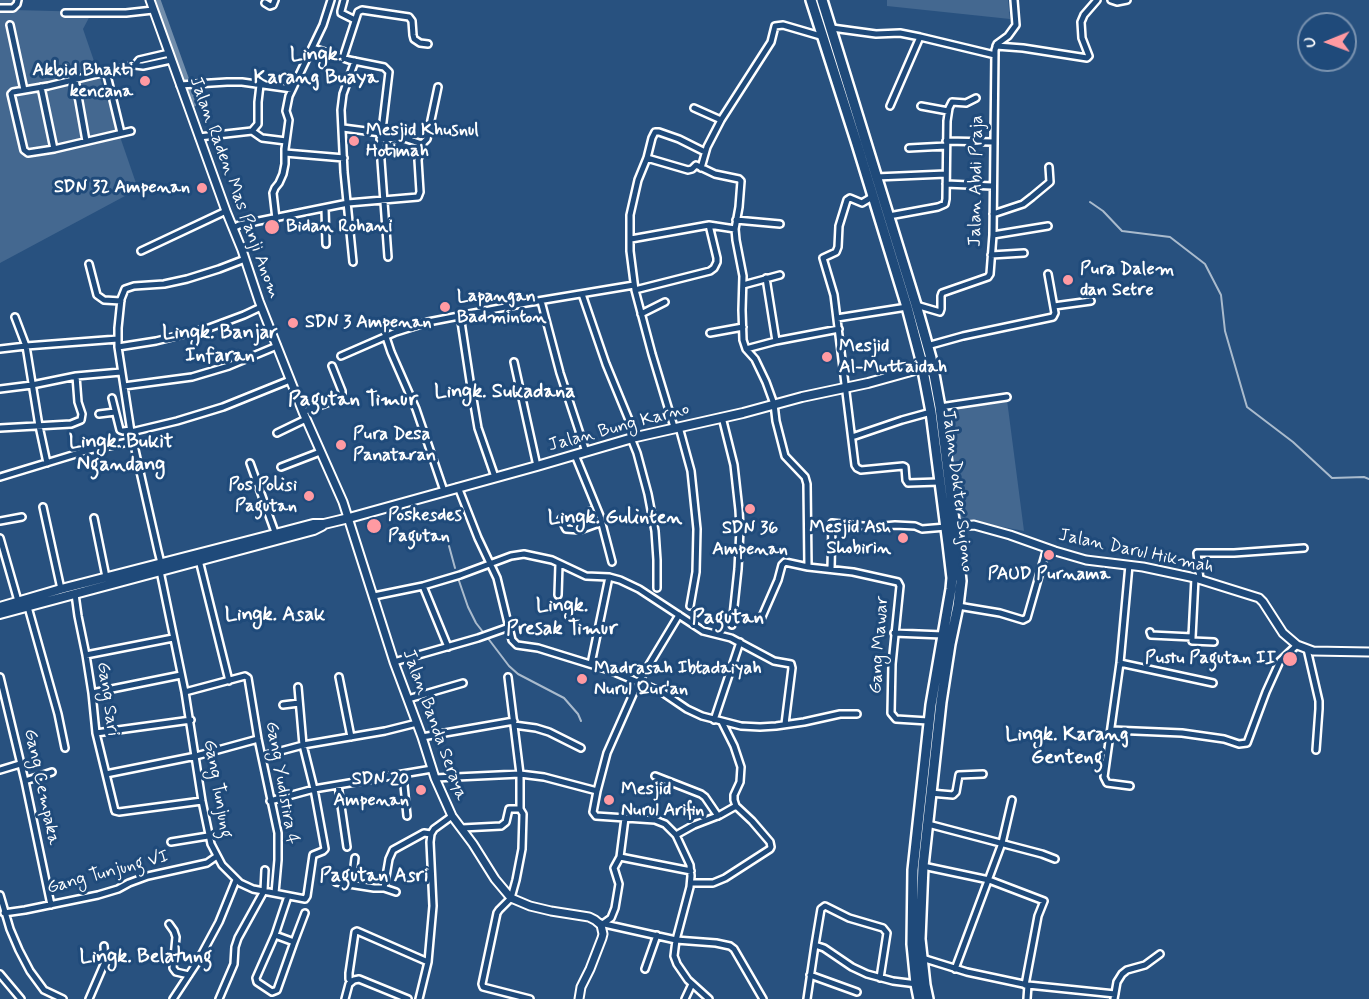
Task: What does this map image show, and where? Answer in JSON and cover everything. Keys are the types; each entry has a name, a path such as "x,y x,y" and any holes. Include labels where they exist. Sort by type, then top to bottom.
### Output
{"highway":[{"name":"Jalan Dokter Sujono","path":"811,0 873,197 892,243 911,306 926,367 939,482 950,527 952,578 928,722 927,779 913,870 912,944 920,984 919,999"},
{"path":"822,0 889,216 892,243"},
{"path":"911,306 927,346 926,367 940,407 950,527 961,580 927,779 930,793 923,866 920,984 928,999"}],"main road":[{"name":"Jalan Bung Karno","path":"0,607 18,601 50,596 61,589 106,577 199,560 313,524 324,524 398,505 634,437 926,367"},
{"name":"Jalan Bung Karno","path":"160,567 276,537"},
{"path":"0,614 28,607 50,596 75,594 160,567"}],"street":[{"path":"0,8 13,8 18,0"},
{"name":"Jalan Raden Mas Panji Anom","path":"150,0 170,57 185,84 199,137 261,307 349,518"},
{"path":"265,3 270,6 275,0"},
{"path":"276,219 273,193 283,174 285,164 289,120 286,110 292,89 313,48 331,0"},
{"path":"344,0 341,12 355,20"},
{"path":"996,46 1016,25 1014,0"},
{"path":"996,46 1087,58 1089,56 1082,38 1081,22 1097,0"},
{"path":"1111,0 1117,2 1126,0"},
{"path":"65,13 126,13 153,10"},
{"path":"343,58 358,12 362,10 409,17 412,21 414,39 428,44"},
{"path":"10,25 24,90"},
{"path":"701,168 705,152 721,120 771,42 776,26 783,25 824,38"},
{"path":"832,28 920,37 995,55"},
{"path":"890,106 920,37"},
{"name":"Jalan Abdi Praja","path":"911,306 940,312 942,293 988,277 990,274 993,235 996,46"},
{"path":"313,48 343,58 384,67 388,72 380,136 388,257"},
{"path":"131,131 27,153 24,150 11,96 14,92 135,65 144,66 170,57"},
{"path":"353,262 345,186 341,110 343,94 355,61"},
{"path":"106,71 121,133"},
{"path":"75,79 86,141"},
{"path":"185,84 227,82 292,89"},
{"path":"252,131 258,124 260,85"},
{"path":"41,87 54,149"},
{"path":"233,228 348,203 414,198 420,195 418,159 422,144 427,139 438,87"},
{"path":"889,216 942,206 946,202 948,111 952,102 966,103 976,98"},
{"path":"921,105 948,111"},
{"path":"694,108 721,120"},
{"path":"343,128 380,136 404,138 422,144"},
{"path":"199,137 252,131 262,138 286,141"},
{"path":"690,606 698,549 691,471 658,377 645,312 635,288 631,263 630,226 632,202 654,134 659,132 679,139 705,152"},
{"path":"909,148 993,142"},
{"path":"285,153 344,158"},
{"path":"647,158 688,170 696,165 741,182 735,229 742,270 743,340 746,349 759,367 774,404 785,456 805,477 808,567"},
{"path":"993,214 1023,204 1050,182 1049,167"},
{"path":"876,177 946,174"},
{"path":"946,184 992,186"},
{"path":"873,197 862,203 850,198 848,200 839,226 836,252 823,257 833,287 855,464 861,470 902,465 905,467 908,483 939,482"},
{"path":"325,208 326,244"},
{"path":"141,251 226,211"},
{"path":"736,219 780,224"},
{"path":"631,239 710,225 735,229"},
{"path":"341,356 396,332 460,315 582,294 635,288 710,271 714,268 717,258 710,225"},
{"path":"993,235 1048,226"},
{"path":"991,255 1024,253"},
{"path":"89,264 97,295 104,300 121,301 124,289 187,279 245,259"},
{"path":"927,346 1053,317 1055,313 1048,274"},
{"path":"743,285 780,275"},
{"path":"766,278 776,341"},
{"path":"582,294 634,437 655,531 657,588"},
{"name":"Gang Tunjung","path":"121,301 118,339 121,372 185,692 208,836 222,865 236,880 264,891 290,896"},
{"path":"541,301 560,373 586,452"},
{"path":"1054,306 1091,301"},
{"path":"645,312 665,302"},
{"path":"837,318 911,306"},
{"path":"118,347 156,341 209,328 261,307"},
{"path":"460,315 478,428 495,477"},
{"path":"15,317 26,346 47,463"},
{"path":"710,333 743,327"},
{"path":"746,349 839,329"},
{"path":"386,338 416,409 444,491"},
{"path":"0,350 118,339"},
{"path":"124,386 192,377 211,372 277,346"},
{"path":"513,362 537,466"},
{"path":"277,433 342,397 342,391 332,366"},
{"path":"0,389 76,376 121,372"},
{"path":"0,428 71,424 81,420 76,376"},
{"path":"112,398 120,430 131,431 177,421 223,407 290,380"},
{"path":"940,407 1006,397"},
{"path":"99,414 115,412"},
{"path":"852,437 931,412"},
{"path":"722,417 734,465 740,529 732,625"},
{"path":"0,477 96,448 133,441"},
{"path":"281,467 320,452"},
{"path":"575,455 612,562"},
{"path":"250,463 276,537"},
{"path":"458,487 496,578 511,636 517,645 538,648 591,664 662,692 687,709 714,720 741,726 760,727 804,722 840,714 857,714"},
{"path":"43,507 61,589"},
{"path":"590,511 599,523"},
{"path":"0,521 22,517"},
{"path":"94,518 106,577"},
{"name":"Jalan Banda Seraya","path":"349,518 394,662 435,778 452,816 495,879 511,898"},
{"path":"561,519 566,529 580,530 599,523"},
{"path":"831,569 832,523 873,527 915,526 922,529 950,527"},
{"name":"Jalan Darul Hikmah","path":"950,527 974,525 1086,560 1161,570 1197,579 1258,598 1290,641 1297,645 1313,651 1369,652"},
{"path":"0,538 18,601"},
{"path":"958,606 1027,619 1047,548"},
{"path":"1214,642 1192,641 1197,553 1304,548"},
{"path":"374,596 423,586 511,556 524,554 552,561 586,576 620,580 632,585 703,631 740,642 774,661 790,664 792,666 785,724"},
{"path":"185,692 229,681 199,560"},
{"name":"Gang Mawar","path":"761,619 782,565 786,562 853,572 899,582 892,664 891,714 896,719 928,722"},
{"path":"558,595 559,564"},
{"path":"1129,565 1120,663 1104,780 1107,783 1130,786"},
{"path":"591,664 609,577"},
{"path":"423,586 448,647"},
{"name":"Gang Sari","path":"75,594 92,693 96,733 115,811 202,801"},
{"path":"28,607 58,714 64,748"},
{"path":"679,615 638,682 607,753 593,812 596,816 660,821 669,826 676,835 691,871 691,883 676,940 675,962 692,984 709,999"},
{"path":"394,662 509,627"},
{"path":"1150,632 1151,635 1192,637"},
{"path":"894,633 943,635"},
{"path":"86,655 173,638"},
{"path":"714,720 740,642"},
{"path":"1112,730 1182,733 1247,744 1280,661 1297,645"},
{"path":"1307,649 1319,701 1316,750"},
{"path":"1120,663 1213,682"},
{"path":"92,693 181,675"},
{"name":"Gang Yudistira 4","path":"229,681 245,676 248,678 278,834 275,893"},
{"name":"Gang Cempaka","path":"0,677 51,905"},
{"path":"339,677 351,737"},
{"path":"508,677 520,774 520,809 523,814 522,849 511,898 497,913 482,986 530,999"},
{"path":"408,699 463,682"},
{"path":"298,687 303,745 325,847 323,851 313,854 306,898 290,896 255,978 257,983 272,992 277,990 305,914"},
{"path":"283,705 299,703"},
{"path":"96,733 190,720"},
{"path":"691,883 717,882 771,849 770,842 736,806 734,795 740,782 741,767 722,722"},
{"path":"262,756 303,745 417,723"},
{"path":"422,737 514,723 549,732 581,748"},
{"path":"106,774 196,756 258,739"},
{"path":"0,770 20,764"},
{"path":"270,801 338,784 432,769"},
{"path":"25,781 52,772"},
{"path":"403,774 407,816"},
{"path":"435,778 520,774 544,777 597,791"},
{"path":"930,793 952,795 956,792 959,775 983,774"},
{"path":"655,776 701,794 718,816"},
{"path":"338,784 347,847"},
{"path":"955,969 1002,843 1012,800"},
{"path":"676,835 736,806"},
{"path":"462,828 501,826 506,821 509,809 520,809"},
{"path":"419,999 428,962 433,906 431,834 434,829 452,816"},
{"path":"602,923 611,918 615,908 619,884 614,869 620,857 625,818"},
{"path":"928,824 1055,859"},
{"path":"384,888 388,859 393,850 424,833 431,834"},
{"path":"171,842 208,836"},
{"name":"Gang Tunjung VI","path":"4,913 51,905 118,889 148,876 207,863 217,856"},
{"path":"620,857 691,871"},
{"path":"352,884 355,858"},
{"path":"923,866 989,880 1044,901 1036,925 1026,985 1027,999"},
{"path":"219,999 234,964 238,938 264,891 265,870"},
{"path":"173,999 198,961 219,922 236,880"},
{"path":"336,882 396,891"},
{"path":"0,896 14,940 30,971 44,990 63,999"},
{"path":"511,898 530,906 589,917 602,923 657,936 726,944 735,949 763,999"},
{"path":"807,999 821,909 824,906 886,931 880,978"},
{"path":"579,999 581,987 591,969 602,938 602,923"},
{"path":"169,924 176,937 173,968 176,972 189,975"},
{"path":"351,981 348,979 357,931 428,962"},
{"path":"274,935 294,942"},
{"path":"645,969 657,936"},
{"path":"89,999 105,962 104,946"},
{"path":"814,948 824,948 852,967 880,978 920,984"},
{"path":"922,958 955,969 1026,985 1114,997 1117,982 1126,970 1145,965 1160,954"},
{"path":"0,974 21,999"},
{"path":"810,975 857,992"},
{"path":"345,999 348,986 351,981 357,979 408,999"},
{"path":"685,999 692,984"}],"shaded area":[{"path":"0,0 15,0 14,10 92,12 83,29 138,189 0,263"},
{"path":"887,0 1008,0 1010,19 887,6"},
{"path":"1007,400 1024,531 960,519 945,408"}],"waterway":[{"path":"157,0 194,103"},
{"path":"1090,202 1103,211 1122,231 1170,237 1205,264 1221,295 1225,331 1247,407 1293,442 1332,478 1364,477 1369,479"},
{"path":"449,546 455,568"},
{"path":"458,578 468,607 483,632"},
{"path":"487,637 509,666 518,674 564,698 581,721"}],"place":[{"name":"Akbid Bhakti kencana","path":"145,81"},
{"name":"Mesjid Khusnul Hotimah","path":"354,141"},
{"name":"SDN 32 Ampenan","path":"202,188"},
{"name":"Bidan Rohani","path":"272,227"},
{"name":"Pura Dalem dan Setre","path":"1068,280"},
{"name":"Lapangan Badminton","path":"445,307"},
{"name":"SDN 3 Ampenan","path":"293,323"},
{"name":"Mesjid Al-Muttaidah","path":"827,357"},
{"name":"Pura Desa Panataran","path":"341,445"},
{"name":"Pos Polisi Pagutan","path":"309,496"},
{"name":"SDN 36 Ampenan","path":"750,509"},
{"name":"Poskesdes Pagutan","path":"374,526"},
{"name":"Mesjid Ash Shobirin","path":"903,538"},
{"name":"PAUD Purnama","path":"1049,555"},
{"name":"Pustu Pagutan II","path":"1290,659"},
{"name":"Madrasah Ibtadaiyah Nurul Qur'an","path":"582,679"},
{"name":"SDN 20 Ampenan","path":"421,790"},
{"name":"Mesjid Nurul Arifin","path":"609,800"}],"district":[{"name":"Lingk. Karang Buaya","path":"316,68"},
{"name":"Lingk. Banjar Infaran","path":"220,346"},
{"name":"Lingk. Sukadana","path":"505,393"},
{"name":"Pagutan Timur","path":"353,401"},
{"name":"Lingk. Bukit Ngandang","path":"121,454"},
{"name":"Lingk. Gulinten","path":"615,519"},
{"name":"Lingk. Asak","path":"275,616"},
{"name":"Lingk. Presak Timur","path":"562,618"},
{"name":"Pagutan","path":"728,619"},
{"name":"Lingk. Karang Genteng","path":"1067,748"},
{"name":"Pagutan Asri","path":"374,877"},
{"name":"Lingk. Belatung","path":"146,958"}]}
